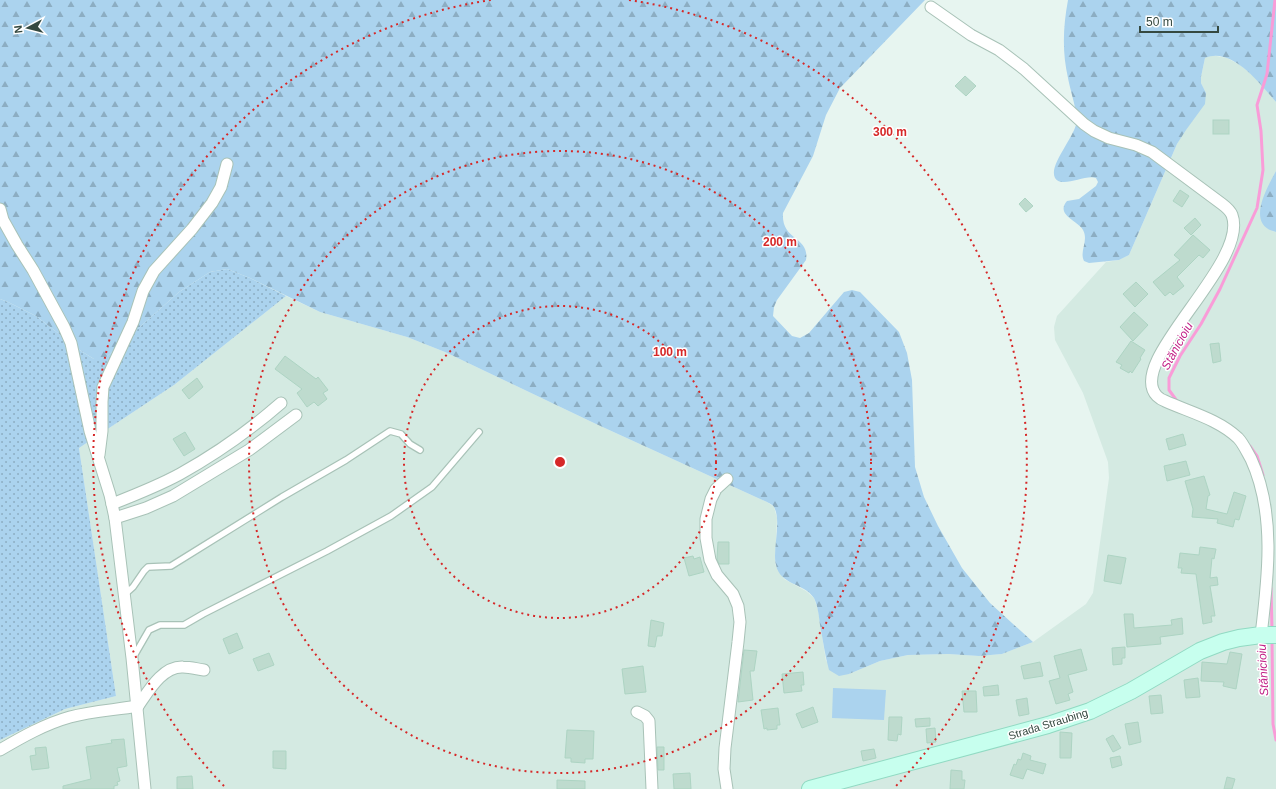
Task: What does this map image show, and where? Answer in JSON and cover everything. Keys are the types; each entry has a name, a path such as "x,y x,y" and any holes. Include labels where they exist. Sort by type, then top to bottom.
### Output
{"main road":[{"name":"Strada Straubing","path":"810,789 841,785 1048,725 1090,711 1131,691 1200,651 1223,642 1239,638 1267,635"}],"street":[{"path":"931,7 971,35 999,50 1024,69 1084,124 1094,131 1109,138 1136,145 1152,152 1229,210 1234,227 1231,240 1218,269 1174,330 1156,363 1152,380 1153,389 1157,396 1222,426 1239,439 1255,468 1264,500 1268,542 1267,635"},
{"path":"99,460 102,431 103,387 133,322 143,291 154,271 192,229 212,203 221,187 227,164"},
{"path":"0,209 3,220 17,245 34,270 71,343 90,431 112,504 138,706 145,789"},
{"path":"112,504 180,474 226,445 281,403"},
{"path":"115,518 146,508 173,496 248,450 296,415"},
{"path":"727,479 716,489 711,499 706,518 706,538 710,560 717,575 733,594 738,606 740,622 724,748 724,769 727,789"},
{"path":"0,750 35,731 59,721 87,714 138,706 159,679 169,670 182,667 204,670"},
{"path":"637,712 645,716 649,721 652,789"}],"lane":[{"path":"124,595 133,587 148,567 171,566 346,460 390,431 401,434 410,444 420,450"},
{"path":"132,658 149,630 160,625 184,625 202,614 327,551 391,516 432,486 479,432"}],"shaded area":[{"path":"1211,55 1227,58 1240,65 1254,76 1276,102 1276,171 1261,205 1272,231 1276,232 1276,789 0,789 0,740 65,709 116,696 79,448 174,385 286,296 320,312 407,337 445,352 596,424 767,502 774,507 777,518 775,564 784,579 806,591 814,598 818,610 826,661 849,674 880,661 908,655 948,654 979,656 1002,654 1033,642 1086,604 1093,593 1109,478 1108,462 1083,393 1055,340 1054,327 1057,316 1106,262 1119,260 1129,255 1177,144 1206,93 1201,83 1201,77 1205,58"}],"green space":[{"path":"0,0 925,0 840,88 826,115 813,156 783,213 786,229 804,246 806,260 777,300 774,307 773,316 792,336 800,338 809,333 844,292 852,290 860,292 899,332 907,353 912,380 915,467 924,497 938,526 962,568 990,603 1033,642 1002,654 979,656 948,654 908,655 880,661 849,674 839,676 829,670 814,598 810,593 787,580 778,572 775,559 777,520 774,507 771,504 596,424 445,352 407,337 320,312 250,278 227,269 210,272 179,292 104,359 94,359 81,351 36,316 0,299"},
{"path":"1068,0 1276,0 1276,102 1254,77 1235,62 1225,57 1215,56 1205,58 1201,83 1206,93 1205,104 1177,144 1129,255 1119,260 1089,263 1084,261 1083,253 1085,234 1080,227 1065,214 1064,206 1067,201 1079,199 1096,186 1098,182 1096,178 1091,177 1063,182 1058,181 1055,178 1055,166 1072,134 1077,120 1066,68 1064,49 1064,30"},
{"path":"1276,171 1276,232 1267,228 1262,222 1260,214 1264,196"},
{"path":"227,269 250,278 286,296 174,385 79,448 116,696 65,709 0,740 0,299 36,316 81,351 94,359 104,359 179,292 210,272"},
{"path":"833,688 886,690 884,720 832,718"}],"building":[{"path":"965,76 976,86 966,96 955,86"},
{"path":"1213,120 1229,120 1229,134 1213,134"},
{"path":"1180,190 1189,196 1182,207 1173,201"},
{"path":"1025,198 1033,206 1026,212 1019,204"},
{"path":"1195,218 1201,225 1191,235 1184,228"},
{"path":"1193,235 1210,250 1203,258 1199,255 1177,277 1184,286 1173,295 1170,292 1165,296 1153,282 1180,260 1174,255"},
{"path":"1136,282 1148,294 1135,307 1123,294"},
{"path":"1134,312 1148,325 1133,341 1120,327"},
{"path":"1131,341 1145,350 1132,373 1130,371 1129,373 1120,368 1122,365 1116,362"},
{"path":"1219,343 1221,361 1213,363 1210,344"},
{"path":"285,356 316,379 318,377 328,390 323,393 327,399 318,406 314,402 307,407 297,393 302,389 275,369"},
{"path":"197,378 203,387 189,399 182,390"},
{"path":"185,432 195,449 184,456 173,439"},
{"path":"1183,434 1186,445 1169,450 1166,439"},
{"path":"1186,461 1190,475 1167,481 1164,466"},
{"path":"1204,476 1210,495 1208,496 1206,509 1227,514 1234,492 1246,496 1239,520 1235,519 1233,527 1217,523 1218,519 1192,517 1193,509 1185,481"},
{"path":"718,542 729,542 729,564 719,564 717,559"},
{"path":"1200,547 1216,549 1214,559 1212,558 1210,578 1217,577 1218,585 1210,586 1215,616 1211,616 1212,622 1203,624 1196,574 1181,573 1182,568 1178,568 1180,553 1199,555"},
{"path":"1108,555 1126,558 1121,584 1104,581"},
{"path":"693,556 694,559 700,557 704,572 689,576 684,558"},
{"path":"1124,614 1133,614 1134,628 1172,625 1171,620 1182,618 1183,634 1160,637 1161,644 1127,647"},
{"path":"651,620 664,623 662,636 657,636 655,647 648,646"},
{"path":"237,633 243,648 229,654 223,639"},
{"path":"1125,647 1125,658 1122,658 1122,664 1113,665 1112,648"},
{"path":"1081,649 1087,670 1068,675 1073,692 1068,694 1070,700 1056,704 1049,681 1060,678 1054,656"},
{"path":"744,650 757,651 754,671 750,671 753,700 738,702"},
{"path":"1230,652 1242,654 1236,689 1223,686 1224,682 1201,681 1202,662 1227,664"},
{"path":"269,653 274,665 258,671 253,659"},
{"path":"1040,662 1043,676 1024,679 1021,666"},
{"path":"643,666 646,692 625,694 622,669"},
{"path":"803,672 804,685 801,685 802,691 784,693 782,674"},
{"path":"1198,678 1200,697 1186,698 1184,680"},
{"path":"998,685 999,695 984,696 983,687"},
{"path":"962,691 976,691 977,712 964,712"},
{"path":"1161,695 1163,713 1151,714 1149,696"},
{"path":"1027,698 1029,714 1019,716 1016,700"},
{"path":"813,707 818,722 802,728 796,714"},
{"path":"778,708 780,725 777,725 777,729 764,729 761,710"},
{"path":"889,717 902,717 901,735 898,734 897,741 888,740"},
{"path":"930,718 930,726 916,727 915,719"},
{"path":"1138,722 1141,742 1129,745 1125,724"},
{"path":"935,728 936,742 927,743 926,729"},
{"path":"567,730 594,731 593,759 585,759 585,763 571,762 571,758 565,758"},
{"path":"1060,732 1072,733 1071,758 1060,758"},
{"path":"1113,735 1121,748 1113,752 1106,739"},
{"path":"124,739 127,766 117,768 120,781 117,782 118,785 114,786 114,789 63,789 63,786 91,779 86,747 112,743 111,740"},
{"path":"46,747 49,768 32,770 30,756 36,755 35,748"},
{"path":"657,747 664,747 664,770 658,770"},
{"path":"874,749 876,758 863,761 861,751"},
{"path":"273,751 286,751 286,769 273,768"},
{"path":"1023,753 1031,756 1030,760 1046,764 1043,774 1027,769 1023,779 1010,775 1014,764 1016,765 1018,759 1021,760"},
{"path":"1120,756 1122,765 1112,768 1110,758"},
{"path":"951,770 962,771 962,780 965,780 964,789 950,789"},
{"path":"690,773 691,789 674,789 673,774"},
{"path":"192,776 193,789 177,789 177,777"},
{"path":"1227,777 1235,779 1232,789 1224,789"},
{"path":"557,780 585,781 585,789 557,789"}],"waterway":[{"name":"Stănicioiu","path":"1177,401 1169,390 1169,378 1180,356 1201,324 1220,289 1257,208 1263,170 1261,131 1257,105 1267,74 1275,0"},
{"name":"Stănicioiu","path":"1250,446 1257,456 1263,475"},
{"name":"Stănicioiu","path":"1271,588 1272,630"},
{"name":"Stănicioiu","path":"1272,640 1273,724 1276,740"}]}
